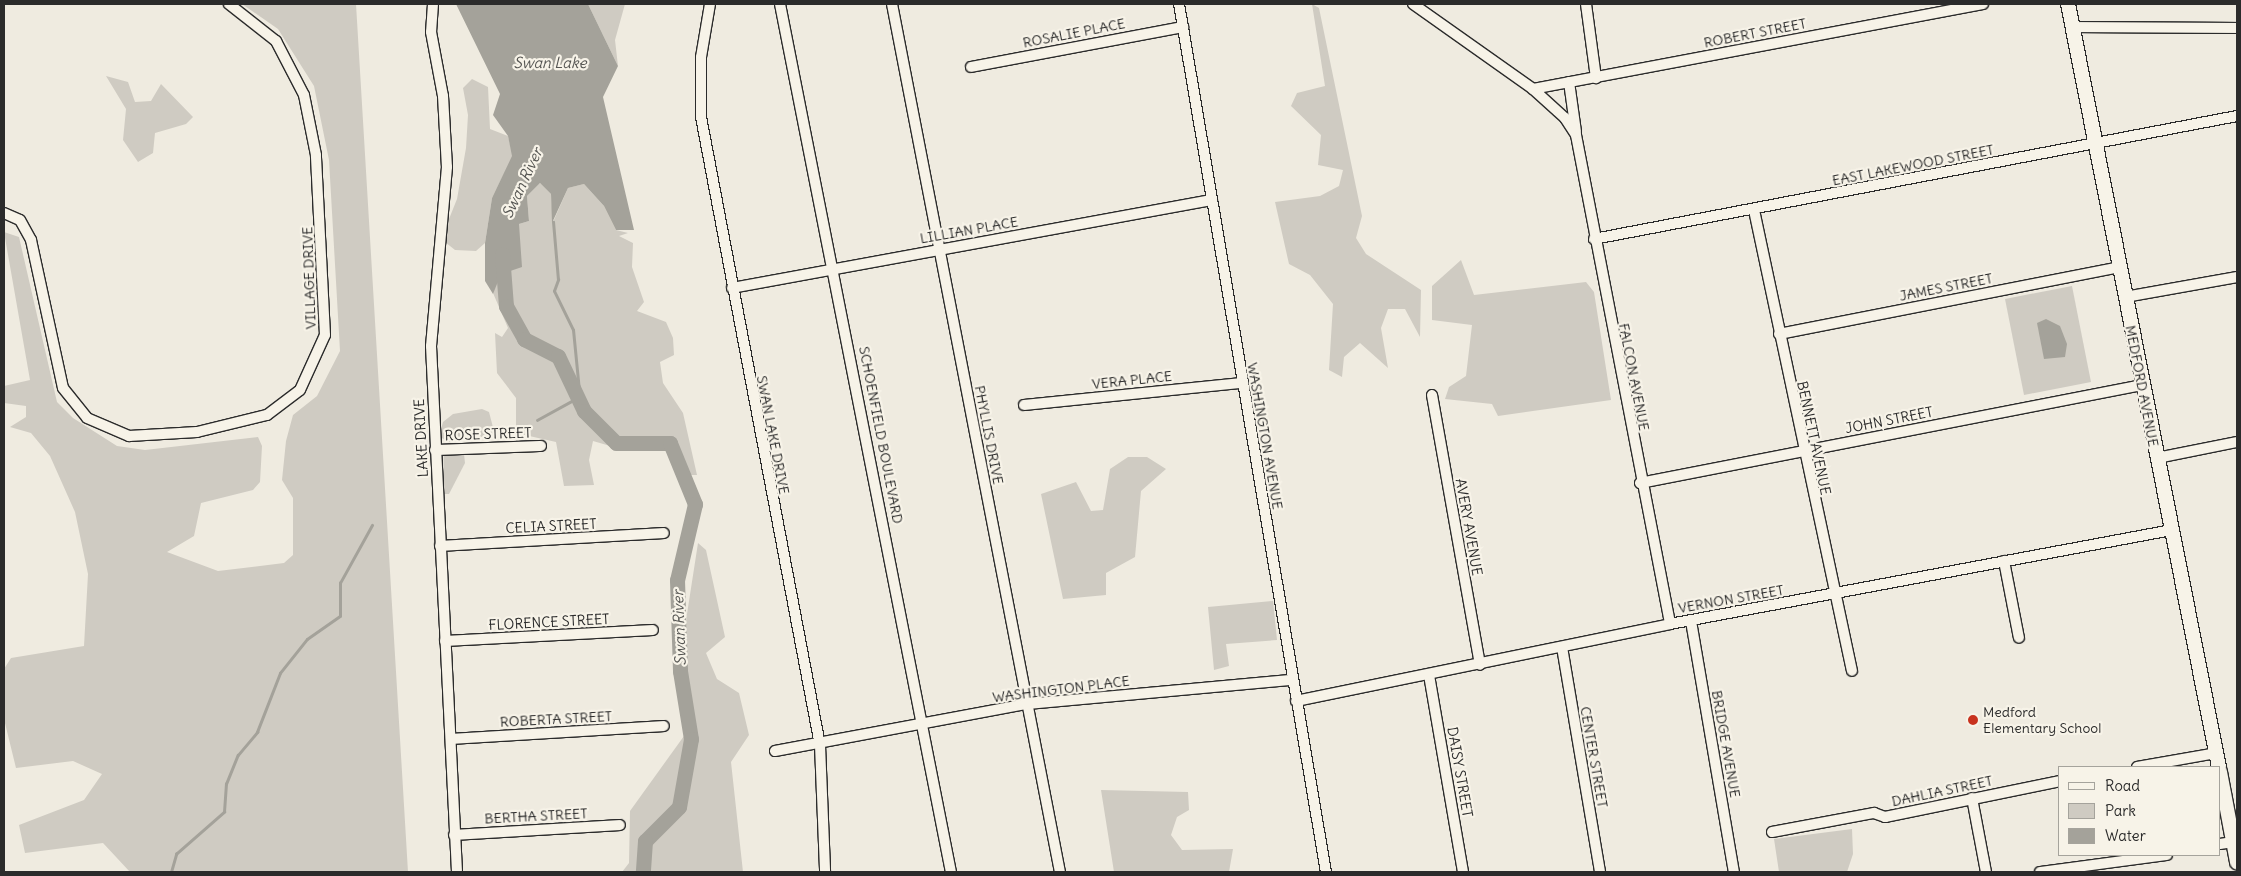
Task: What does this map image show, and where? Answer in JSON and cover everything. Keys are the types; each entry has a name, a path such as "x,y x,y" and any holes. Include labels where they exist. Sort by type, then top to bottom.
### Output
{"main road":[{"name":"MEDFORD AVENUE","path":"2068,4 2219,766"},
{"path":"2221,782 2227,843 2237,862"}],"street":[{"name":"VILLAGE DRIVE","path":"4,213 20,220 31,240 63,388 88,418 129,436 196,432 267,415 300,390 326,335 315,149 304,95 276,41 229,4"},
{"name":"LAKE DRIVE","path":"433,4 431,32 443,96 447,167 431,305 435,450 457,872"},
{"name":"SWAN LAKE DRIVE","path":"710,4 701,58 701,117 820,745 824,872"},
{"name":"SCHOENFIELD BOULEVARD","path":"780,4 836,269 951,872"},
{"name":"PHYLLIS DRIVE","path":"892,4 1060,872"},
{"name":"WASHINGTON AVENUE","path":"1179,4 1326,872"},
{"name":"FALCON AVENUE","path":"1413,4 1533,89 1565,118 1576,135"},
{"path":"1586,4 1596,78"},
{"name":"ROBERT STREET","path":"1533,89 1983,4"},
{"name":"ROSALIE PLACE","path":"971,66 1183,27"},
{"path":"2073,27 2237,28"},
{"name":"FALCON AVENUE","path":"1569,82 1594,239 1640,483 1670,624"},
{"name":"EAST LAKEWOOD STREET","path":"1594,239 1754,210 2237,116"},
{"name":"LILLIAN PLACE","path":"732,288 1212,200"},
{"name":"BENNETT AVENUE","path":"1754,210 1803,450 1852,671"},
{"name":"JAMES STREET","path":"1779,334 2119,267"},
{"path":"2125,297 2237,277"},
{"name":"VERA PLACE","path":"1024,405 1242,383"},
{"name":"JOHN STREET","path":"1640,483 2142,385"},
{"name":"AVERY AVENUE","path":"1432,395 1480,665"},
{"path":"2157,458 2237,442"},
{"name":"ROSE STREET","path":"435,450 542,446"},
{"name":"VERNON STREET","path":"1296,701 1480,665 1670,624 2172,530"},
{"name":"CELIA STREET","path":"440,546 664,533"},
{"path":"2004,561 2019,638"},
{"name":"BRIDGE AVENUE","path":"1691,621 1734,872"},
{"name":"FLORENCE STREET","path":"446,641 653,630"},
{"name":"CENTER STREET","path":"1562,647 1600,872"},
{"name":"DAISY STREET","path":"1429,675 1463,872"},
{"name":"WASHINGTON PLACE","path":"775,751 820,745 1027,704 1293,680"},
{"name":"ROBERTA STREET","path":"451,739 664,726"},
{"path":"2143,766 2216,753"},
{"name":"DAHLIA STREET","path":"1772,832 1874,814 1885,817 2058,781"},
{"path":"1972,798 1986,872"},
{"name":"BERTHA STREET","path":"454,834 620,825"},
{"path":"2040,872 2160,856"}],"green space":[{"path":"242,4 356,4 408,872 130,872 103,843 25,853 19,825 84,800 102,774 73,761 16,768 4,719 4,669 11,658 84,646 88,574 75,512 50,456 31,433 10,427 26,417 26,406 4,403 4,386 30,380 4,232 19,237 57,402 73,418 117,446 145,450 258,437 262,446 260,482 253,490 201,503 194,536 167,552 218,571 284,563 293,555 293,498 282,480 286,441 293,415 317,396 340,351 329,160 314,86 278,29"},
{"path":"588,4 625,4 615,40 618,66"},
{"path":"1312,4 1319,8 1362,216 1356,238 1366,254 1421,290 1420,337 1405,309 1388,309 1381,328 1388,368 1360,343 1344,357 1342,377 1329,370 1333,304 1310,275 1289,264 1275,202 1320,196 1339,186 1343,170 1318,165 1321,135 1291,106 1297,93 1325,86"},
{"path":"106,76 128,82 135,102 151,101 161,84 193,117 186,124 155,133 153,153 138,162 123,140 126,109"},
{"path":"472,79 488,87 490,129 508,136 513,156 492,198 485,243 476,251 455,250 445,242 445,229 457,199 466,148 468,115 463,88"},
{"path":"540,183 551,194 553,222 568,188 584,184 604,206 616,230 628,233 619,236 633,243 632,267 644,302 637,311 666,322 673,338 674,355 660,362 663,383 683,413 697,475 685,475 674,452 667,447 624,450 593,441 589,460 594,485 564,486 556,442 516,433 516,398 497,373 495,333 502,337 508,328 493,293 519,224 529,221 527,196"},
{"path":"1461,260 1474,295 1586,282 1594,292 1611,400 1498,416 1492,404 1445,399 1449,387 1466,376 1472,325 1432,320 1432,286"},
{"path":"2072,286 2091,382 2024,395 2005,299"},
{"path":"482,409 489,412 495,435 448,442 439,436 443,422 453,414"},
{"path":"444,454 464,454 465,463 449,494 442,494"},
{"path":"1128,457 1147,457 1166,469 1141,491 1135,557 1106,573 1106,595 1063,599 1041,494 1076,482 1091,511 1103,510 1110,469"},
{"path":"698,543 706,550 725,637 706,653 717,679 739,693 749,735 731,762 743,872 622,872 629,863 630,811 684,736 687,614"},
{"path":"1273,601 1277,640 1226,644 1229,666 1214,670 1208,607"},
{"path":"1101,790 1188,792 1189,810 1177,817 1171,835 1182,850 1233,849 1229,872 1114,872"},
{"path":"1852,829 1853,854 1847,872 1779,872 1774,839"}],"water":[{"name":"Swan Lake","path":"456,4 588,4 618,66 603,97 634,230 616,230 604,206 584,184 568,188 552,223 551,194 540,183 527,196 529,221 519,224 522,267 501,274 493,294 485,281 485,243 492,198 512,156 508,136 493,115 500,94"},
{"path":"2046,319 2060,326 2067,344 2065,357 2044,359 2037,323"}],"waterway":[{"path":"537,420 577,398 579,391 573,330 554,291 558,280 553,222"},
{"name":"Swan River","path":"502,254 506,306 524,339 558,356 584,411 616,443 670,443 695,504 677,580 680,671 691,739 679,807 645,841 643,872"},
{"path":"171,872 176,854 224,812 226,784 238,755 257,732 280,673 307,639 340,616 340,583 372,525"}],"place":[{"name":"Medford Elementary School","path":"1973,720"}]}
